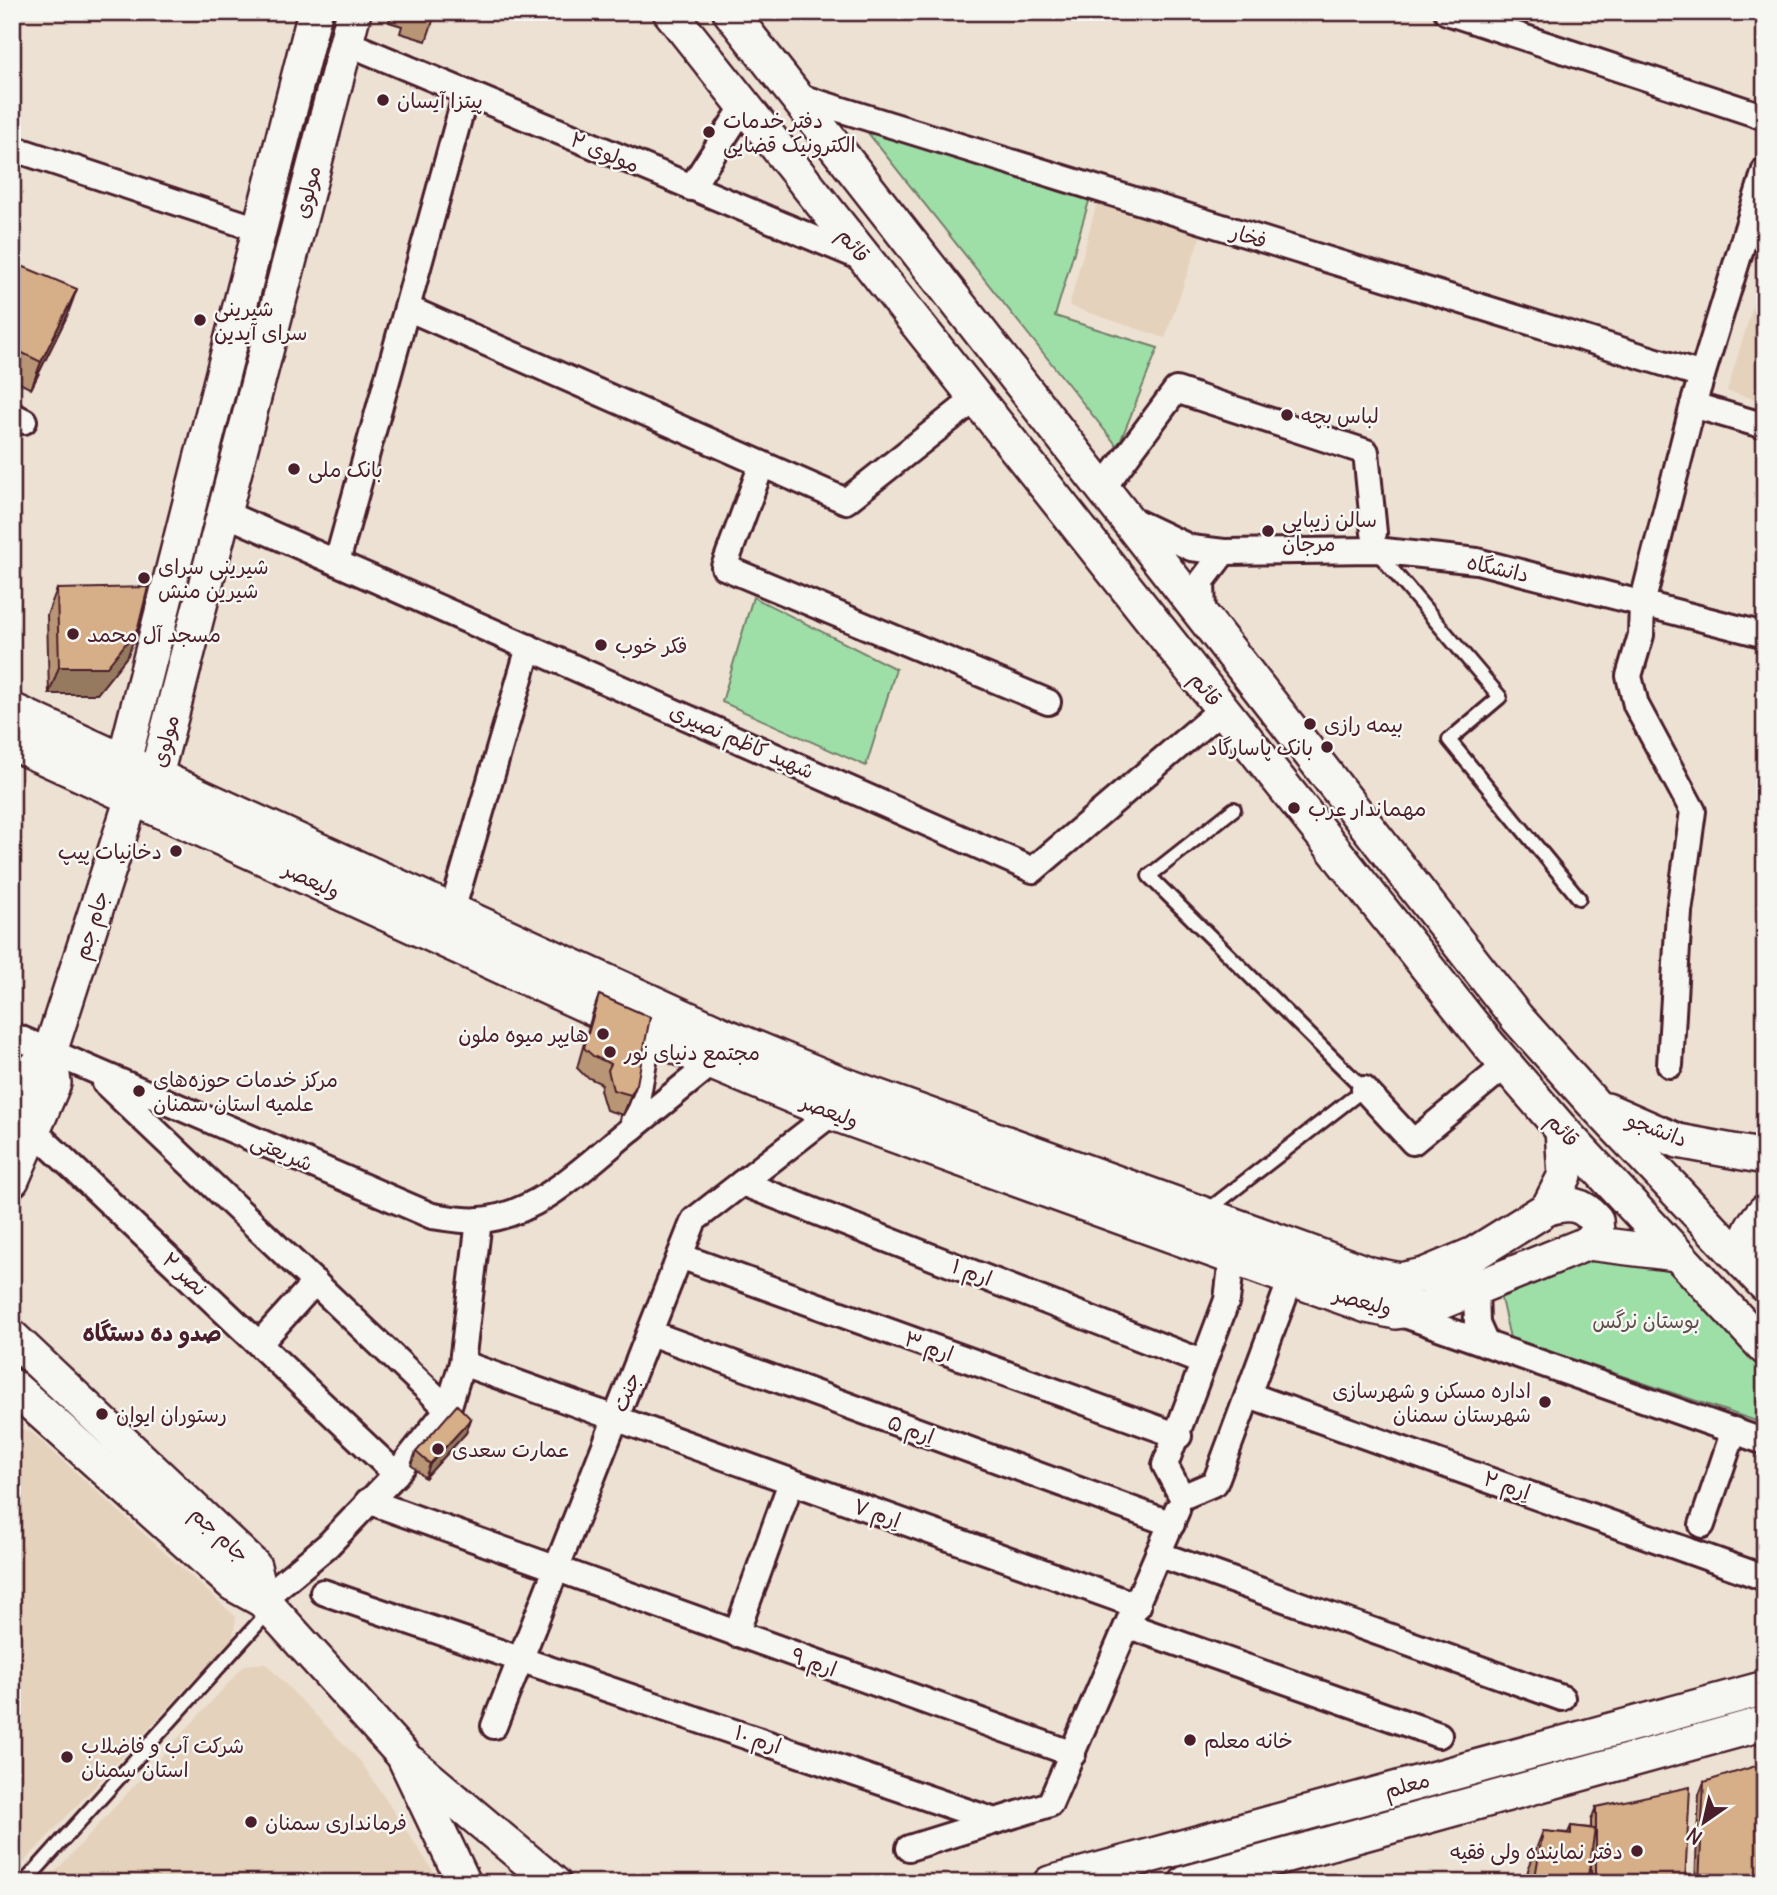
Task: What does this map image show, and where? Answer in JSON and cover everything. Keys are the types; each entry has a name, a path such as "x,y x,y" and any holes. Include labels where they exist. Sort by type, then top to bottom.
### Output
{"main road":[{"name":"مولوی","path":"132,798 124,761 315,12"},
{"name":"قائم","path":"670,12 1506,1065 1562,1130 1765,1348"},
{"name":"قائم","path":"730,12 1517,1018 1592,1103 1754,1274"},
{"name":"مولوی","path":"132,798 156,775 349,27"},
{"path":"261,230 295,239"},
{"name":"ولیعصر","path":"12,710 452,911 654,1020"},
{"name":"ولیعصر","path":"12,743 132,798 654,1020 718,1049 832,1113 1367,1306 1396,1312 1427,1308 1588,1243 1677,1254"},
{"name":"جام جم","path":"12,1180 24,1123 54,1083 50,1052 132,798"},
{"name":"ولیعصر","path":"718,1049 843,1084 1202,1215 1370,1274 1400,1280 1424,1275 1474,1254 1548,1208"},
{"name":"دانشجو","path":"1592,1103 1678,1141 1765,1157"},
{"path":"1548,1208 1565,1175 1562,1130"},
{"path":"1548,1208 1571,1203 1588,1210 1596,1220 1597,1233 1588,1243"},
{"path":"1754,1274 1745,1242 1753,1223 1765,1211"},
{"name":"جام جم","path":"12,1337 254,1566 266,1604"},
{"name":"جام جم","path":"12,1386 233,1584 266,1604"},
{"path":"266,1604 403,1755 554,1883"},
{"name":"معلم","path":"1050,1883 1765,1688"},
{"name":"معلم","path":"1186,1883 1765,1723"},
{"path":"403,1755 464,1883"}],"street":[{"path":"1447,12 1765,117"},
{"name":"مولوی ۲","path":"349,27 466,93 866,260"},
{"path":"337,562 466,93"},
{"name":"فخار","path":"797,96 1702,375"},
{"path":"691,188 744,106"},
{"path":"12,148 261,230"},
{"path":"1670,1065 1679,912 1693,811 1636,705 1629,676 1641,635 1642,604 1693,405 1765,170"},
{"path":"407,308 846,501 976,398"},
{"path":"1103,488 1176,390 1366,452 1375,542"},
{"path":"1693,405 1765,426"},
{"path":"762,464 724,567 1048,702"},
{"name":"شهید کاظم نصیری","path":"224,513 1033,870 1222,709"},
{"name":"دانشگاه","path":"1125,517 1191,548 1224,552 1375,542 1477,561 1765,635"},
{"path":"1203,616 1202,581 1224,552"},
{"path":"452,911 529,647"},
{"path":"632,1128 654,1020"},
{"name":"شریعتی","path":"12,1035 432,1216 479,1220 515,1213 551,1193 632,1128 718,1049"},
{"path":"1364,1088 1413,1142 1506,1065"},
{"path":"92,1070 449,1409"},
{"name":"جنت","path":"494,1726 694,1220 832,1113"},
{"name":"نصر ۲","path":"24,1123 396,1474"},
{"name":"ارم ۱","path":"742,1182 1202,1362"},
{"path":"266,1604 328,1545 396,1474 449,1409 462,1363 479,1220"},
{"name":"ارم ۳","path":"680,1256 1179,1436"},
{"path":"1182,1497 1166,1465 1179,1436 1202,1362 1227,1300 1233,1258"},
{"path":"909,1848 1050,1804 1182,1497 1215,1483 1291,1279"},
{"path":"259,1344 315,1282"},
{"path":"1476,1288 1477,1324 1486,1344"},
{"path":"1396,1312 1765,1442"},
{"name":"اِرم ۵","path":"650,1333 1171,1524"},
{"name":"اِرم ۷","path":"462,1363 791,1482 1438,1735"},
{"name":"اِرم ۲","path":"1249,1395 1765,1578"},
{"path":"1702,1525 1734,1430"},
{"path":"736,1634 791,1482"},
{"name":"ارم ۹","path":"368,1501 1073,1754"},
{"path":"1158,1554 1562,1698"},
{"name":"ارم ۱۰","path":"323,1592 521,1657 995,1821"}],"lane":[{"path":"1375,542 1500,697 1449,740 1579,898"},
{"path":"1202,1215 1364,1088 1149,876 1234,809"},
{"path":"24,1883 266,1604"}],"shaded area":[{"path":"1099,195 1204,226 1165,338 1069,306"},
{"path":"1765,266 1765,402 1727,391"},
{"name":"شرکت آب و فاضلاب استان سمنان","path":"12,1426 31,1432 236,1617 233,1638 12,1875"},
{"name":"فرمانداری سمنان","path":"265,1663 361,1762 441,1883 45,1883 245,1665"}],"green space":[{"path":"861,124 1092,191 1055,316 1158,348 1118,447"},
{"path":"753,597 896,669 866,766 722,702"},
{"name":"بوستان نرگس","path":"1616,1250 1669,1261 1765,1355 1765,1424 1510,1338 1499,1290"}],"building":[{"path":"12,262 77,289 41,362 12,348"},
{"path":"148,587 138,628 107,667 59,667 57,589"},
{"name":"مجتمع دنیای نور","path":"599,995 650,1017 637,1084 631,1095 613,1090 608,1070 611,1064 593,1056 584,1048"},
{"path":"457,1405 471,1419 430,1464 416,1452"},
{"path":"1765,1763 1765,1883 1699,1883 1704,1782"},
{"name":"دفتر نماینده ولی فقیه","path":"1690,1787 1685,1883 1596,1883 1596,1807"},
{"path":"1571,1826 1595,1829 1587,1883 1534,1883 1543,1831 1571,1834"}],"place":[{"name":"پیتزا آیسان","path":"383,100"},
{"name":"دفتر خدمات الکترونیک قضایی","path":"709,132"},
{"name":"شیرینی سرای آیدین","path":"200,320"},
{"name":"لباس بچه","path":"1287,415"},
{"name":"بانک ملی","path":"294,469"},
{"name":"سالن زیبایی مرجان","path":"1268,531"},
{"name":"شیرینی سرای شیرین منش","path":"144,578"},
{"name":"مسجد آل محمد","path":"73,634"},
{"name":"فکر خوب","path":"601,645"},
{"name":"بیمه رازی","path":"1310,724"},
{"name":"بانک پاسارگاد","path":"1327,747"},
{"name":"مهماندار عرب","path":"1294,808"},
{"name":"دخانیات پیپ","path":"176,851"},
{"name":"هایپر میوه ملون","path":"603,1034"},
{"name":"مجتمع دنیای نور","path":"610,1052"},
{"name":"مرکز خدمات حوزه‌های علمیه استان سمنان","path":"139,1091"},
{"name":"اداره مسکن و شهرسازی شهرستان سمنان","path":"1545,1402"},
{"name":"رستوران ایوان","path":"102,1414"},
{"name":"عمارت سعدی","path":"438,1449"},
{"name":"خانه معلم","path":"1190,1740"},
{"name":"شرکت آب و فاضلاب استان سمنان","path":"67,1757"},
{"name":"فرمانداری سمنان","path":"251,1822"},
{"name":"دفتر نماینده ولی فقیه","path":"1637,1851"}],"district":[{"name":"صدو ده دستگاه","path":"152,1332"}]}
